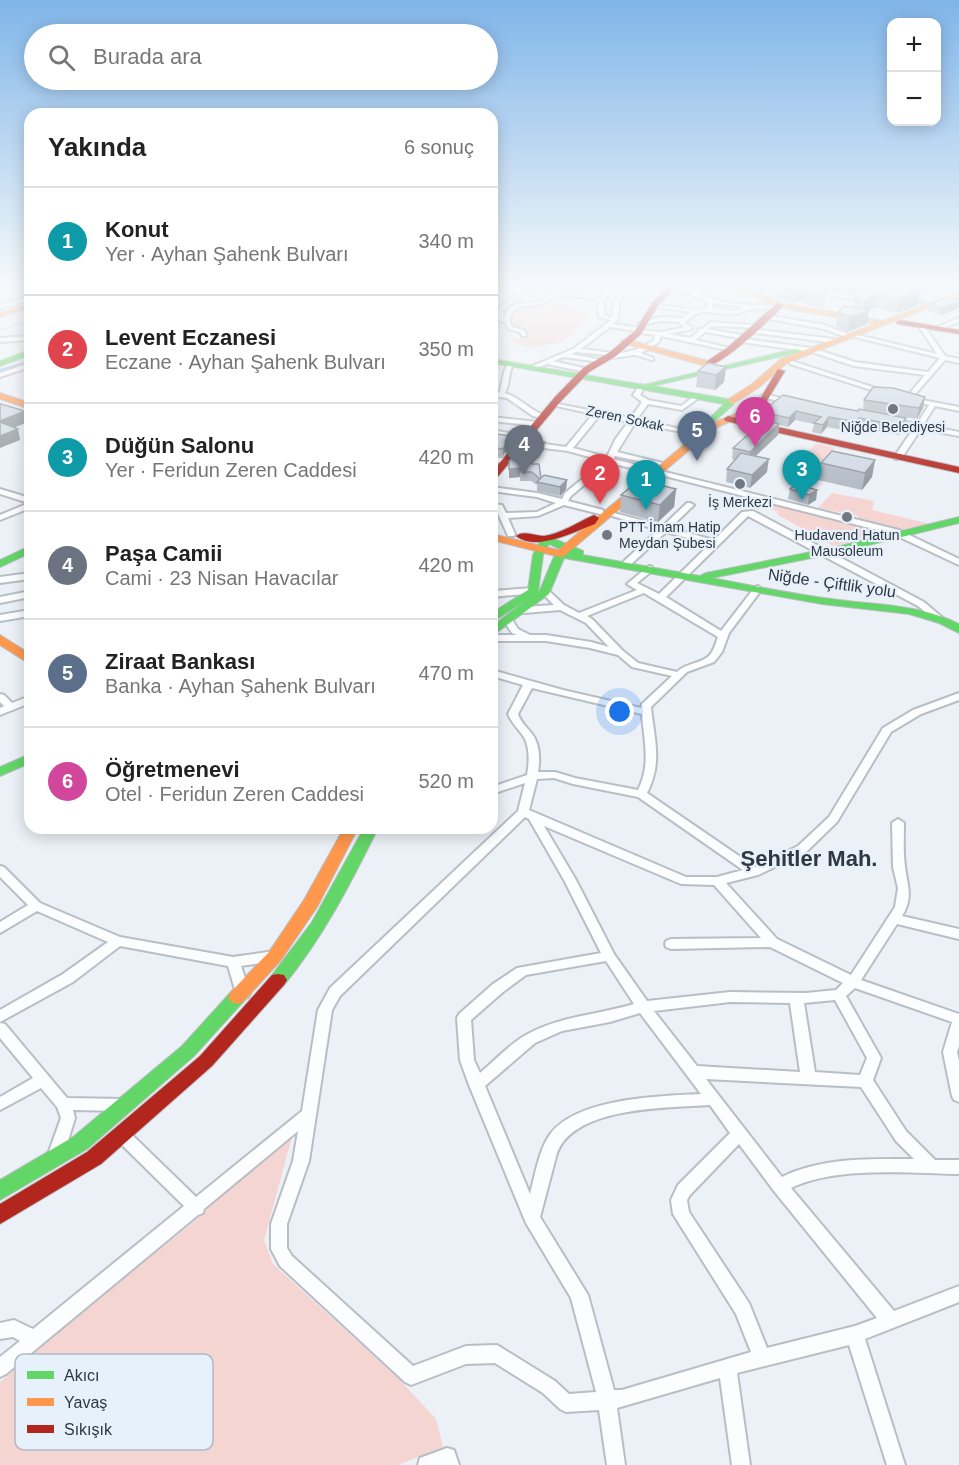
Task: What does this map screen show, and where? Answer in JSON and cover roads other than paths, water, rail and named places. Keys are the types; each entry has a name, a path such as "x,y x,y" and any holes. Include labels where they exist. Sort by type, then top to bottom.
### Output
{"main road":[{"path":"0,364 24,354"},
{"path":"498,467 525,440 583,373 609,354"},
{"path":"653,354 714,366"},
{"path":"714,366 726,354"},
{"path":"642,386 714,366 777,354"},
{"path":"498,628 524,610 539,592 564,550 605,513 731,402 755,386 779,364 804,354"},
{"path":"656,469 712,426 760,404 782,370 806,354"},
{"path":"498,366 504,372 532,368 583,373 731,402 738,409 760,404"},
{"path":"1,396 24,399"},
{"path":"1,396 24,404"},
{"path":"728,419 959,470"},
{"path":"498,538 543,544 605,513"},
{"path":"904,536 959,520"},
{"path":"698,577 829,554 959,525"},
{"path":"498,531 543,544"},
{"path":"539,592 543,544"},
{"name":"Niğde - Çiftlik yolu","path":"543,544 600,560 825,602 908,610 939,619 959,629"},
{"path":"0,564 24,552"},
{"path":"0,569 24,557"},
{"path":"498,615 539,592"},
{"path":"0,639 24,653"},
{"path":"0,772 24,761"},
{"path":"0,1191 80,1143 188,1051 275,956 311,903 348,834"},
{"path":"0,1215 94,1158 206,1061 294,962 330,908 368,834"}],"street":[{"path":"595,354 606,357"},
{"path":"532,368 562,355 626,357 639,354"},
{"path":"819,354 862,365 929,374"},
{"path":"928,354 959,361"},
{"path":"908,399 943,358"},
{"path":"547,362 583,373"},
{"path":"792,363 890,395"},
{"path":"0,375 24,367"},
{"path":"498,398 503,394 506,387 504,372"},
{"path":"642,386 636,394 646,402 682,408 698,396"},
{"path":"498,394 516,398 540,420"},
{"path":"899,397 959,410"},
{"path":"504,516 538,514 564,502 568,495 611,457 646,402"},
{"name":"Zeren Sokak","path":"554,404 696,434"},
{"path":"760,404 799,404"},
{"path":"898,457 933,405"},
{"path":"568,449 598,413"},
{"path":"498,419 540,420"},
{"path":"886,420 959,434"},
{"path":"498,433 611,457 774,499 904,536 959,562"},
{"path":"611,457 656,469"},
{"path":"498,490 537,495 715,543"},
{"path":"0,491 24,500"},
{"path":"16,496 24,492"},
{"path":"625,565 690,505"},
{"path":"0,518 24,506"},
{"path":"498,507 511,534"},
{"path":"660,598 698,577 715,543 745,514 750,513 921,604 939,619"},
{"path":"649,569 631,584 660,598 723,636"},
{"path":"0,580 24,577"},
{"path":"641,794 653,766 646,706 684,670 711,660 723,636 758,589"},
{"path":"579,616 644,590"},
{"path":"498,594 539,592 595,627 635,665 679,675"},
{"path":"0,600 24,595"},
{"path":"524,610 561,607"},
{"path":"0,618 24,614"},
{"path":"508,620 515,631 529,637"},
{"path":"498,638 546,638 591,645 621,653"},
{"path":"498,676 646,712"},
{"path":"529,684 513,714 516,725 530,739 534,776 528,814 334,992 325,1010 301,1161 279,1224 279,1249 286,1261 411,1376 466,1356 497,1354 549,1387 566,1403 622,1399 727,1367 855,1335 959,1294"},
{"path":"528,814 685,881 717,881 754,872 802,849 833,819 887,730 917,711 959,696"},
{"path":"0,697 11,707"},
{"path":"0,712 24,702"},
{"path":"498,789 534,776 555,775 573,781 641,794 754,872"},
{"path":"528,814 570,880 609,956 643,1007 780,1186 891,1321"},
{"path":"476,1085 530,1040 560,1026 610,1017 643,1007 730,997 796,998 839,995 853,982 901,907 903,888 899,867 898,823"},
{"path":"0,870 36,906 118,941 233,962 275,956"},
{"path":"717,881 772,942 853,982 959,1021 950,1052 959,1096"},
{"path":"0,928 36,906"},
{"path":"894,919 959,934"},
{"path":"0,1017 68,978 118,941"},
{"path":"671,944 772,942"},
{"path":"609,956 522,971 498,988 464,1018 467,1060 476,1085 532,1218 579,1295 607,1400 616,1465"},
{"path":"233,962 243,993"},
{"path":"839,995 874,1058 865,1081"},
{"path":"796,998 808,1077"},
{"path":"0,1028 63,1104 68,1118 55,1158"},
{"path":"693,1072 865,1081"},
{"path":"0,1104 43,1080"},
{"path":"865,1081 901,1136 931,1166"},
{"path":"532,1218 555,1138 566,1127 617,1107 714,1099"},
{"path":"63,1104 126,1105"},
{"path":"16,1354 197,1208 307,1115"},
{"path":"740,1133 684,1190 679,1200 681,1214 743,1309 763,1359"},
{"path":"122,1135 197,1208"},
{"path":"780,1186 804,1175 878,1167 959,1167"},
{"path":"0,1331 14,1328 34,1339"},
{"path":"855,1335 896,1465"},
{"path":"0,1368 15,1355"},
{"path":"727,1367 741,1465"},
{"path":"427,1465 447,1457 450,1465"}],"waterway":[{"path":"0,370 24,363"}],"place":[{"name":"Niğde Belediyesi","path":"893,409"},
{"name":"Öğretmenevi","path":"755,447"},
{"name":"Ziraat Bankası","path":"697,461"},
{"name":"Paşa Camii","path":"524,475"},
{"name":"İş Merkezi","path":"740,484"},
{"name":"Düğün Salonu","path":"802,500"},
{"name":"Levent Eczanesi","path":"600,504"},
{"name":"Konut","path":"646,510"},
{"name":"Hudavend Hatun Mausoleum","path":"847,517"},
{"name":"PTT İmam Hatip Meydan Şubesi","path":"607,535"}],"district":[{"name":"Şehitler Mah.","path":"809,858"}]}
